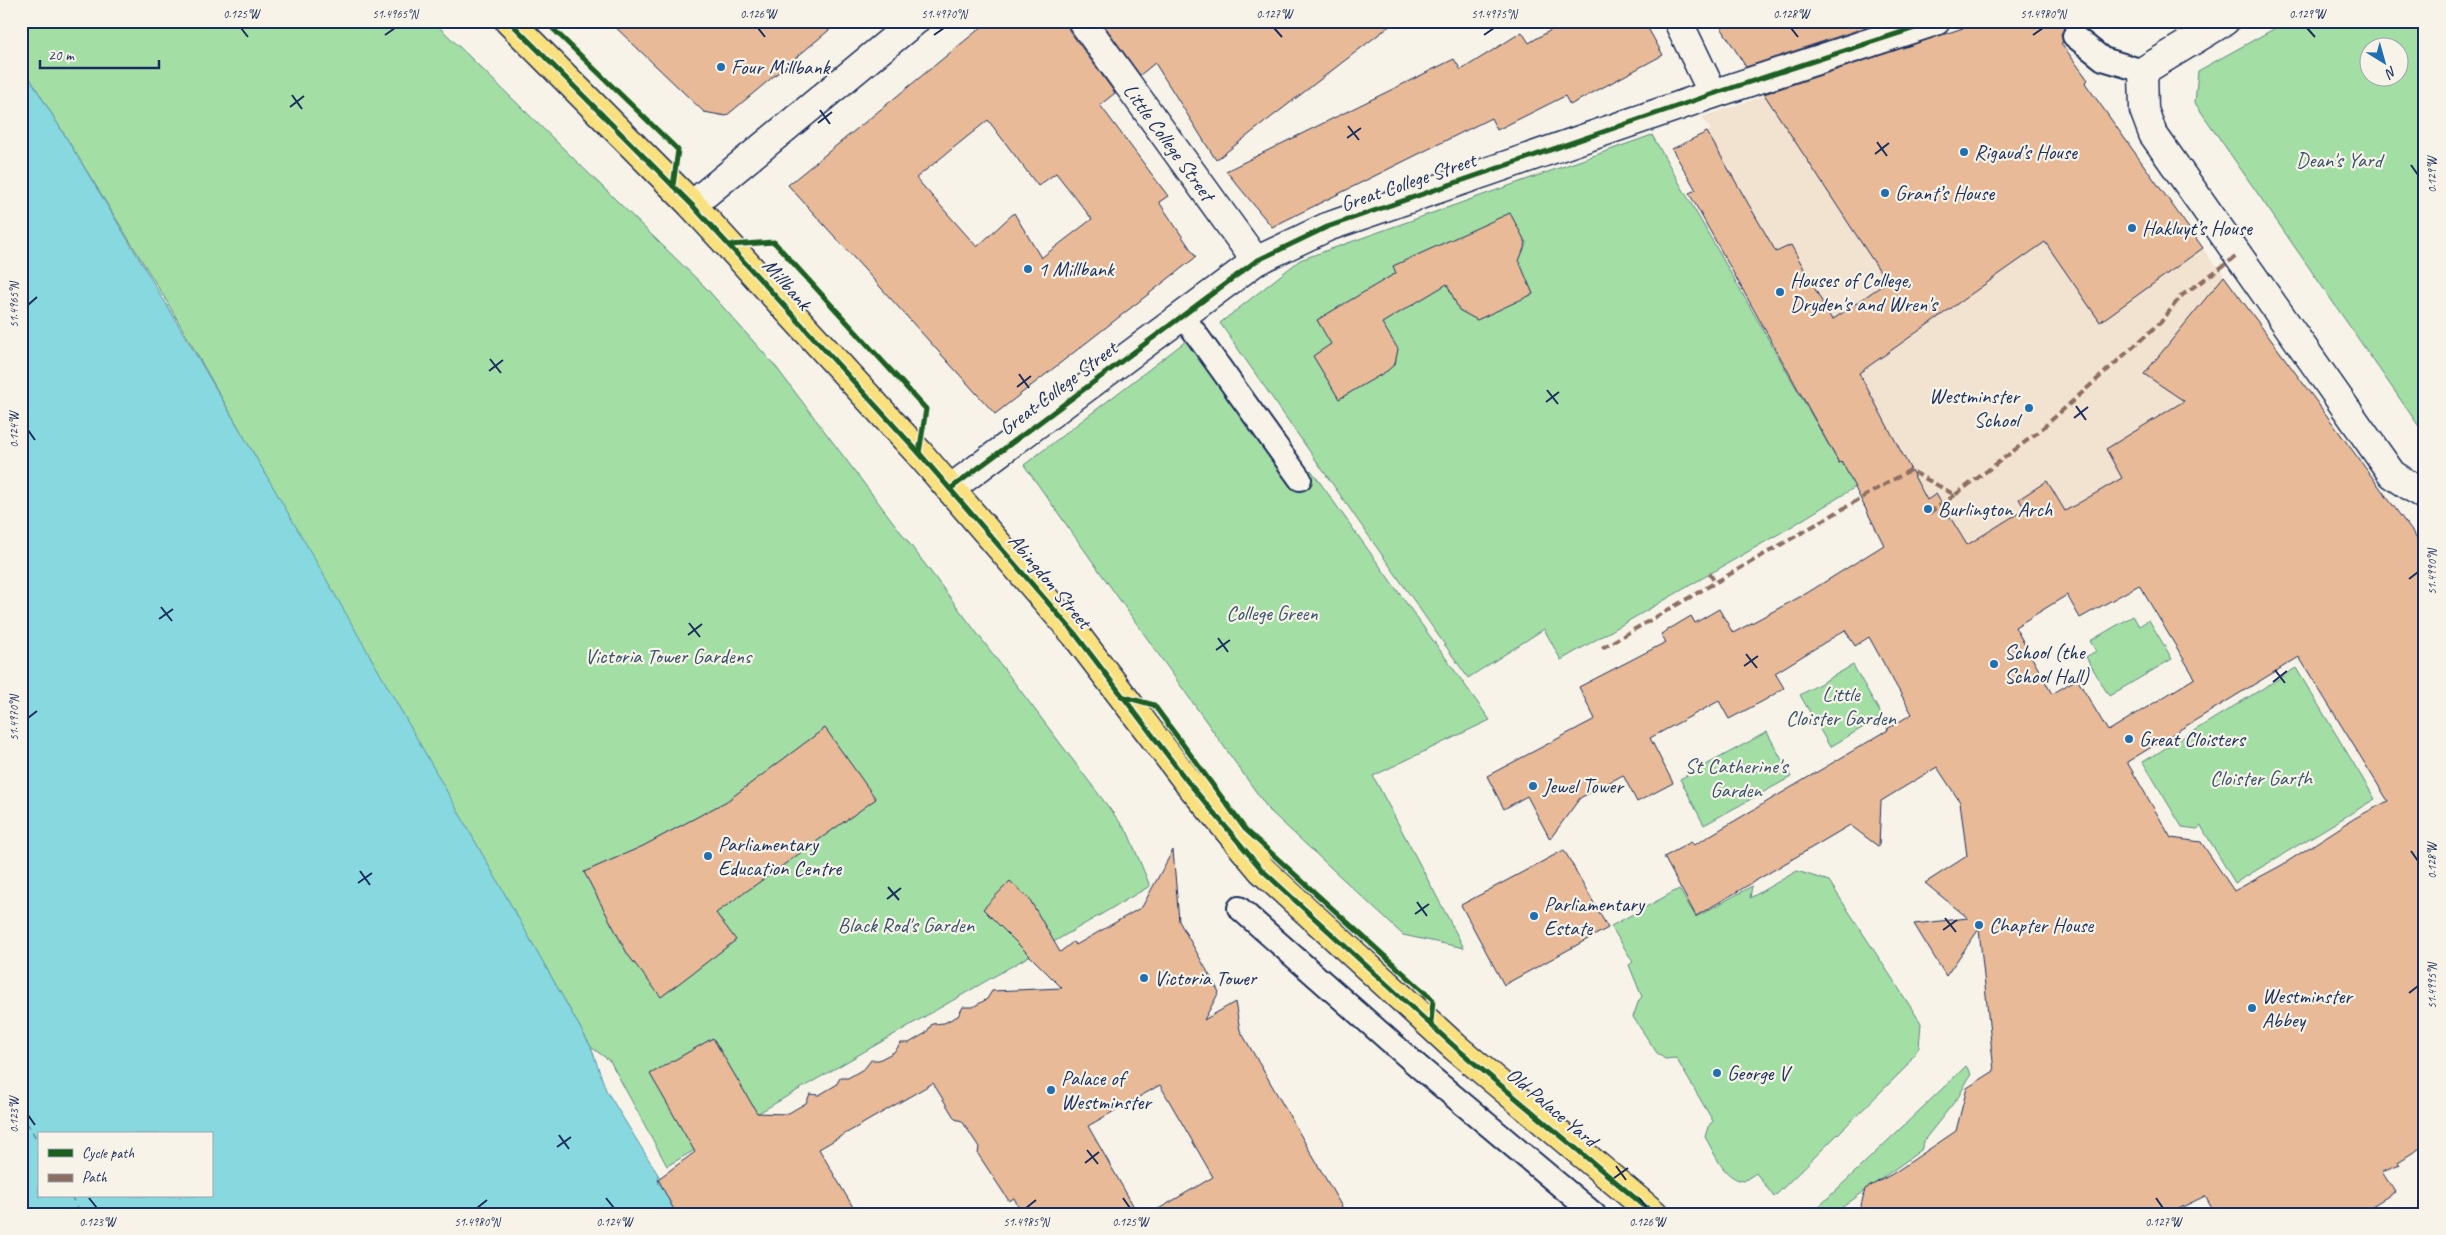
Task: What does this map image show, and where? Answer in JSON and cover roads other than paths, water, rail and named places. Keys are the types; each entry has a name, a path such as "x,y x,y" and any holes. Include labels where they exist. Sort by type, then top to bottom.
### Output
{"main road":[{"name":"Millbank","path":"509,21 692,205 950,489"},
{"name":"Abingdon Street","path":"950,489 1076,635 1183,775 1241,846"},
{"name":"Old Palace Yard","path":"1241,846 1262,870 1455,1047 1654,1214"}],"street":[{"path":"692,205 915,21"},
{"name":"Little College Street","path":"1082,21 1256,261"},
{"path":"1678,21 1714,94"},
{"name":"Great College Street","path":"950,489 1256,261 1328,227 1714,94 1936,21"},
{"path":"2225,21 2143,71 2144,110 2153,134 2392,474 2425,496"}],"lane":[{"path":"2074,36 2104,59 2143,71"},
{"path":"1183,316 1300,479"},
{"path":"1239,908 1419,1067 1594,1214"}],"water":[{"path":"21,64 168,307 311,553 591,1047 606,1090 660,1178 658,1183 665,1188 680,1214 21,1214"}],"place":[{"name":"Four Millbank","path":"721,67"},
{"name":"Rigaud’s House","path":"1964,152"},
{"name":"Grant’s House","path":"1885,193"},
{"name":"Hakluyt’s House","path":"2132,228"},
{"name":"1 Millbank","path":"1028,269"},
{"name":"Houses of College, Dryden's and Wren's","path":"1780,292"},
{"name":"Westminster School","path":"2029,408"},
{"name":"Burlington Arch","path":"1928,509"},
{"name":"School (the School Hall)","path":"1994,664"},
{"name":"Great Cloisters","path":"2129,739"},
{"name":"Jewel Tower","path":"1533,786"},
{"name":"Parliamentary Education Centre","path":"708,856"},
{"name":"Parliamentary Estate","path":"1534,916"},
{"name":"Chapter House","path":"1979,925"},
{"name":"Victoria Tower","path":"1144,978"},
{"name":"Westminster Abbey","path":"2252,1008"},
{"name":"George V","path":"1717,1073"},
{"name":"Palace of Westminster","path":"1051,1090"}],"park label":[{"name":"Dean's Yard","path":"2339,160"},
{"name":"College Green","path":"1272,613"},
{"name":"Victoria Tower Gardens","path":"668,656"},
{"name":"Little Cloister Garden","path":"1841,706"},
{"name":"St Catherine's Garden","path":"1736,778"},
{"name":"Cloister Garth","path":"2261,778"},
{"name":"Black Rod's Garden","path":"906,925"}]}
